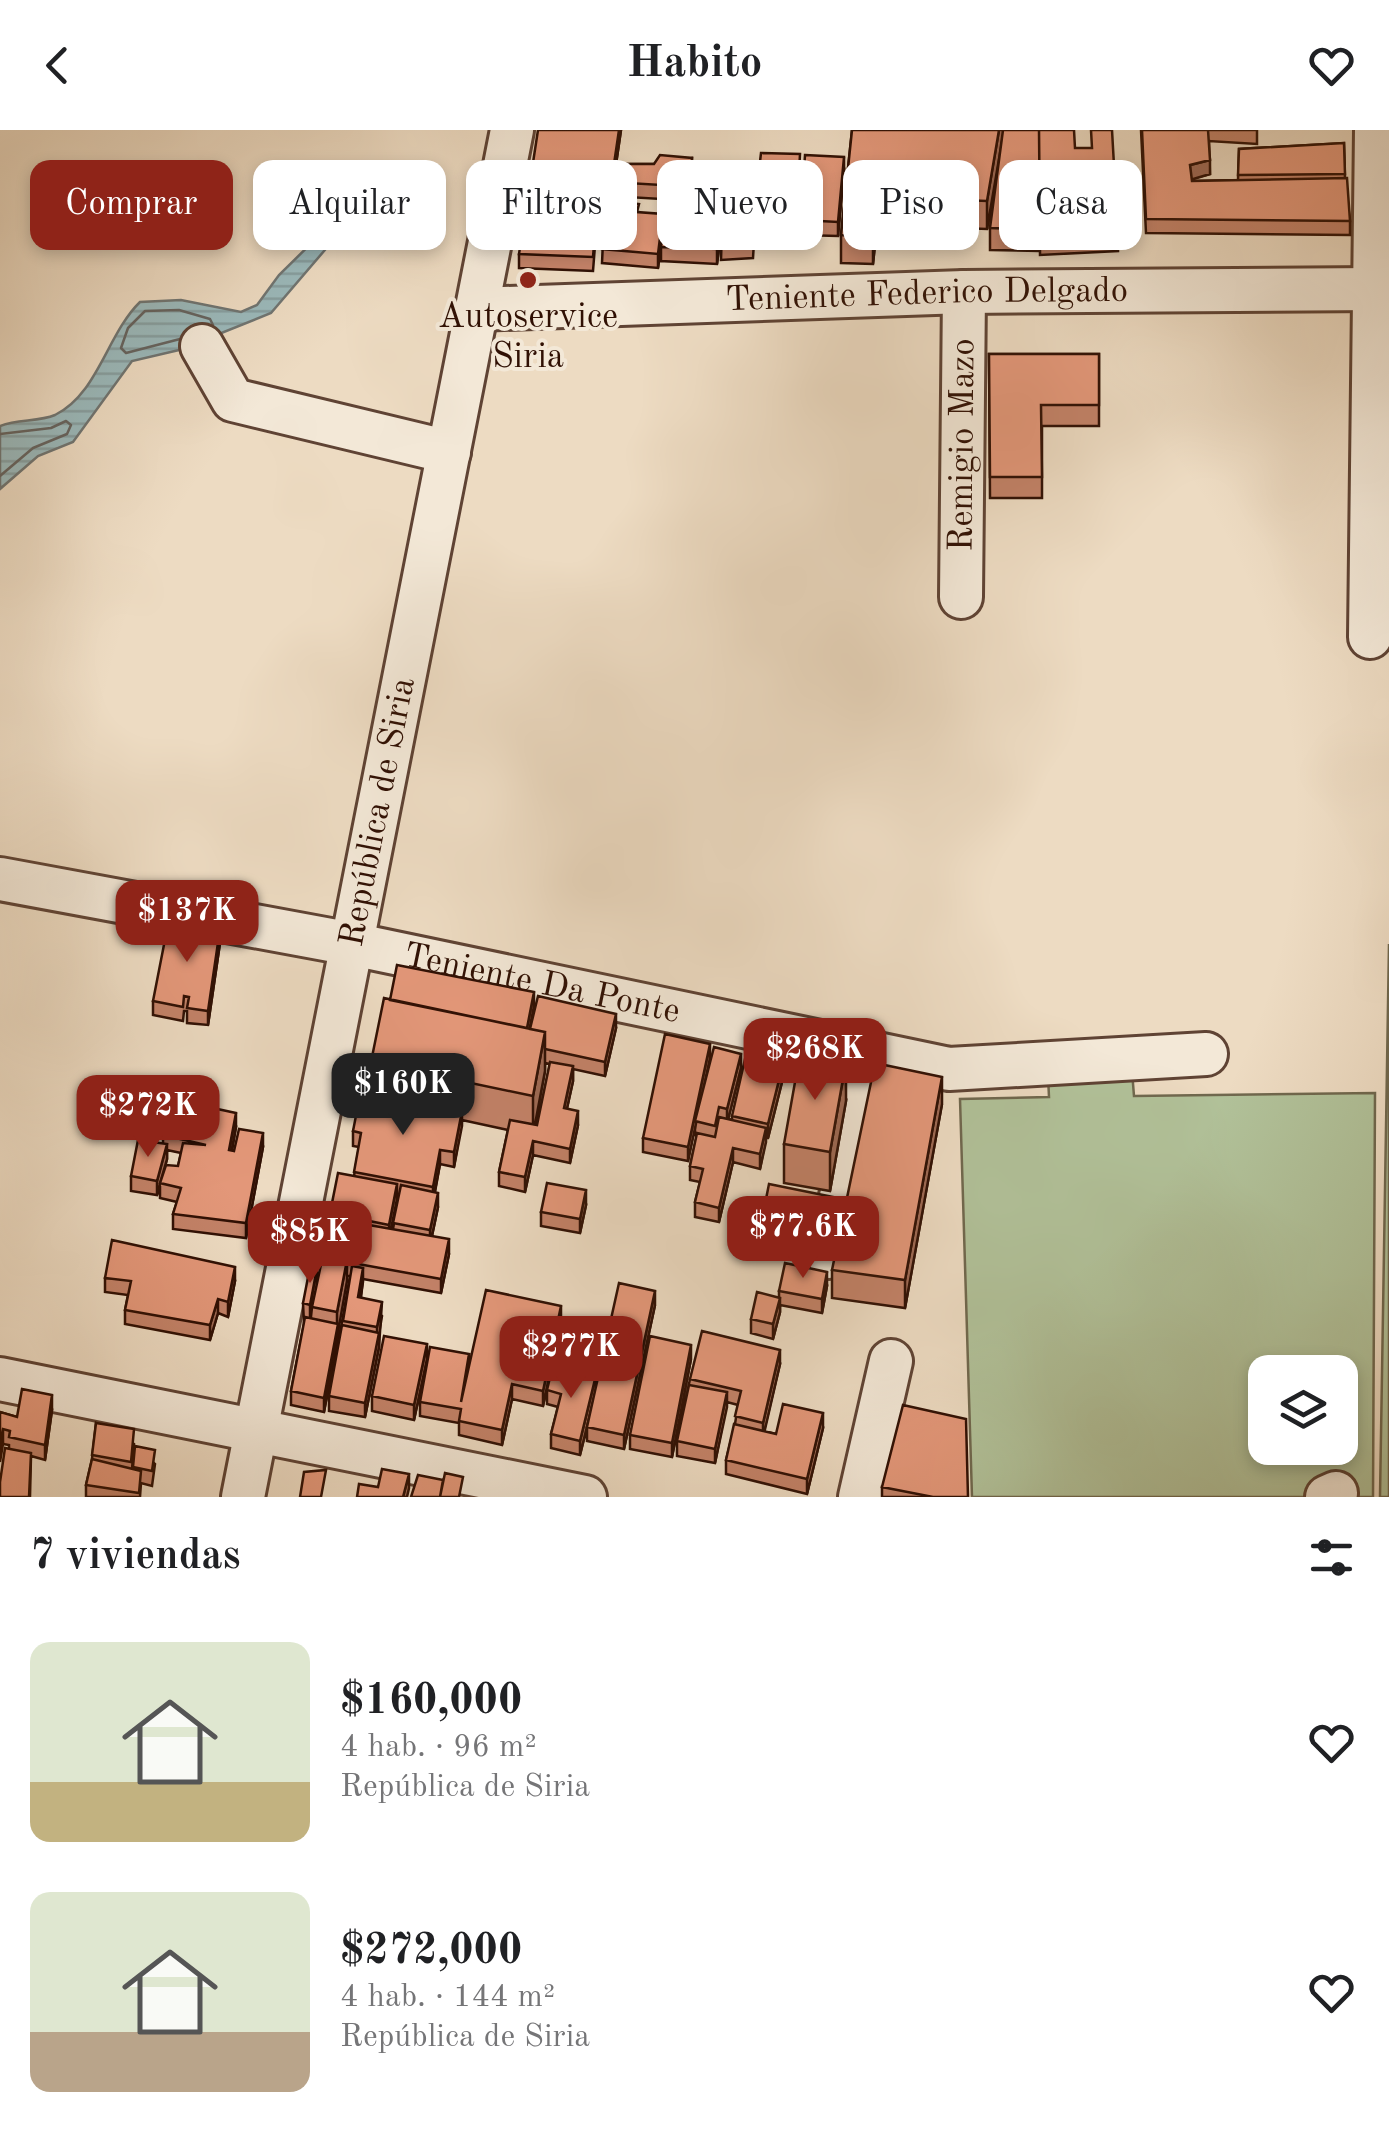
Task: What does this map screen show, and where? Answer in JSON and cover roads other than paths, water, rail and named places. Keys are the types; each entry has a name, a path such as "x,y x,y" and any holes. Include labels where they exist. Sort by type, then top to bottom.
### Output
{"street":[{"name":"República de Siria","path":"243,1497 512,130"},
{"path":"1370,637 1378,289 1376,130"},
{"name":"Teniente Federico Delgado","path":"477,309 964,292 1378,289"},
{"name":"Remigio Mazo","path":"962,597 964,292"},
{"path":"202,346 233,400 449,452"},
{"name":"Teniente Da Ponte","path":"0,879 352,944 969,1071 1206,1054"},
{"path":"830,1258 870,1050"},
{"path":"860,1497 891,1361"},
{"path":"0,1379 585,1497"}],"water":[{"path":"304,250 325,250 271,313 179,350 132,361 73,442 38,456 0,489 0,426 55,415 70,405 82,393 140,302 181,300 241,312 257,305"}],"place":[{"name":"Autoservice Siria","path":"528,280"}]}
